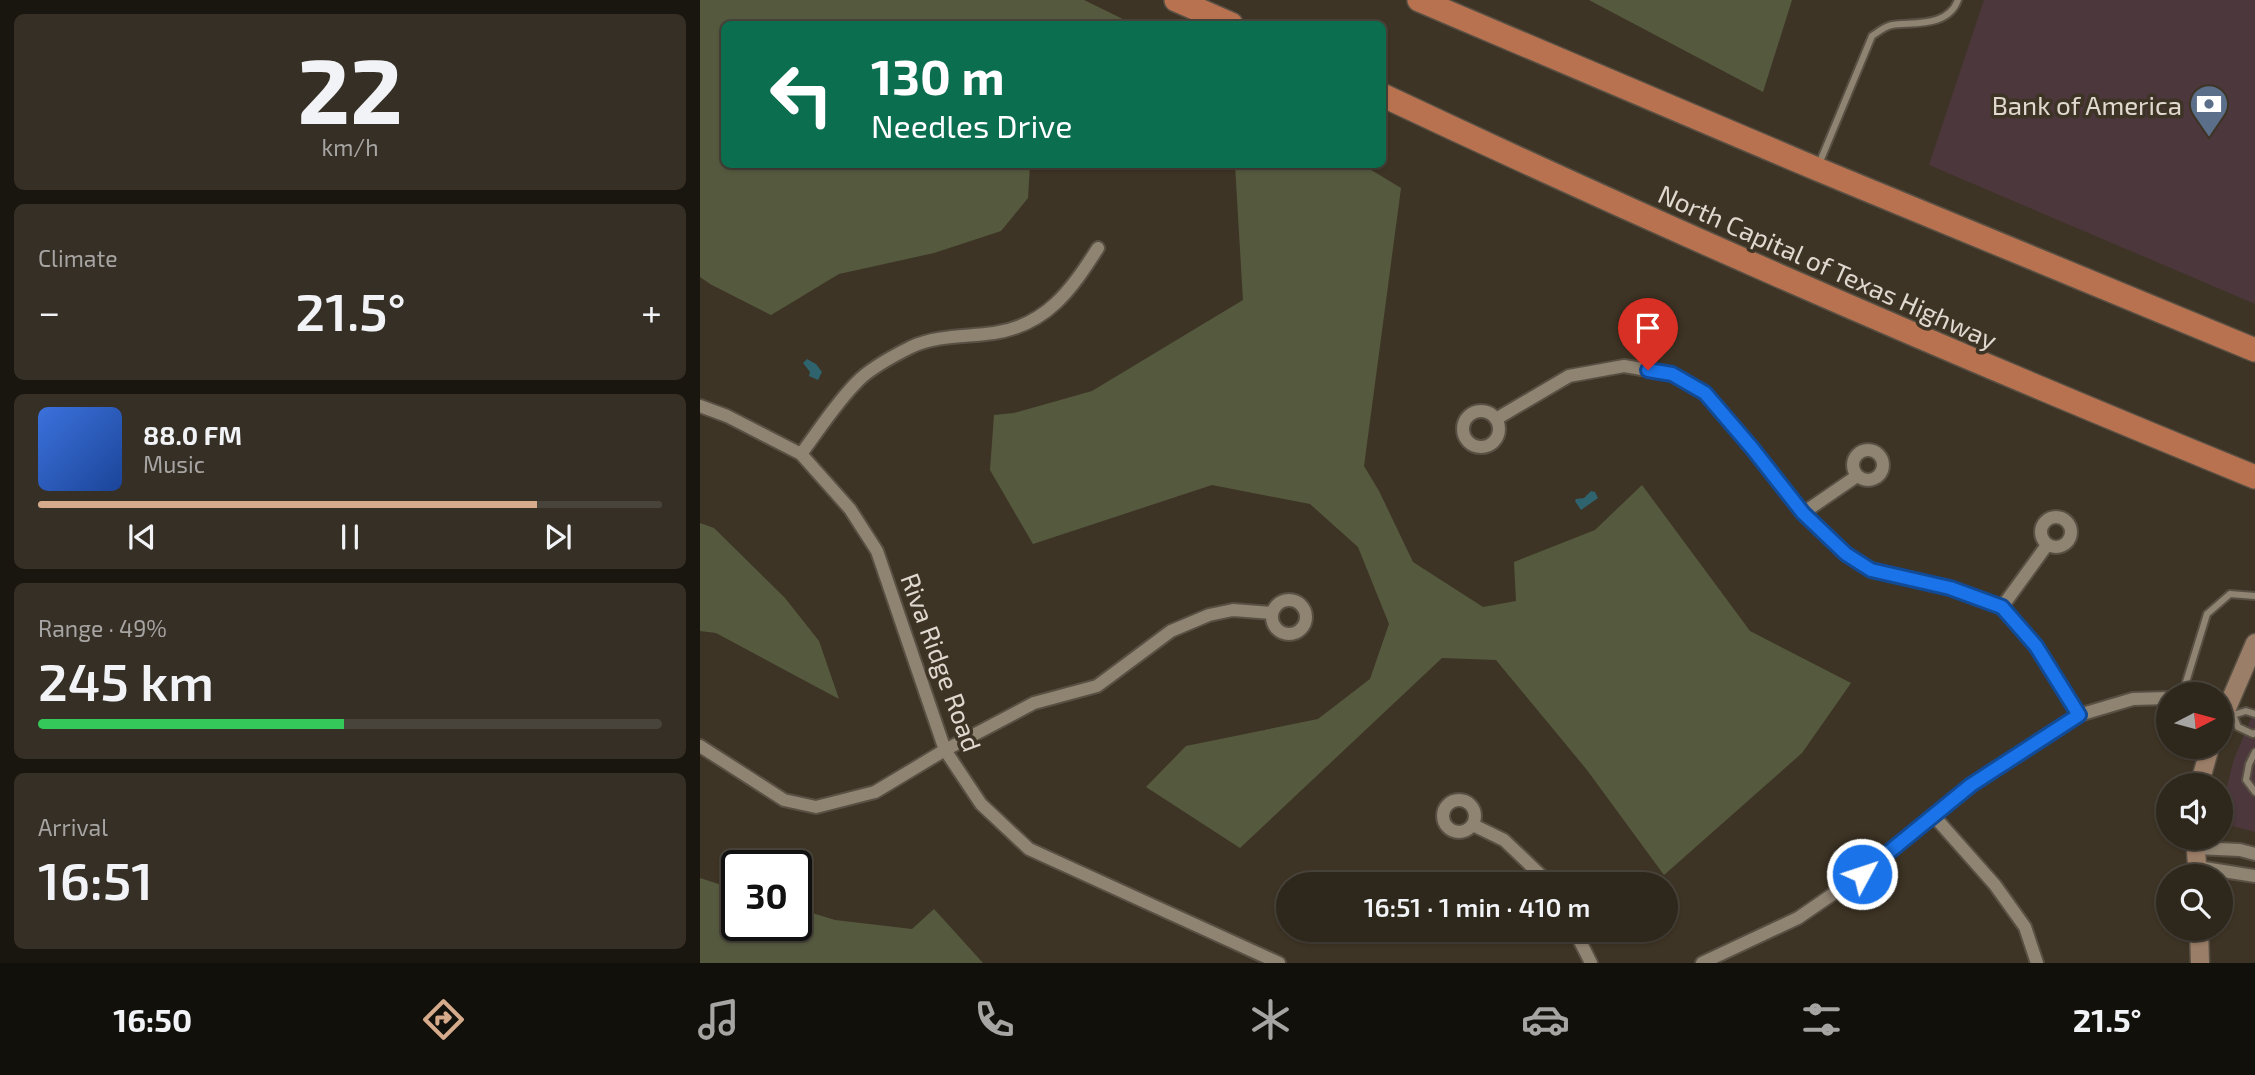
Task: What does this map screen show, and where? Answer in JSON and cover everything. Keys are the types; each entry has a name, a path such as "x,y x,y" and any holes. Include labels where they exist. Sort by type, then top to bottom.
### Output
{"highway":[{"path":"1175,0 1224,21"},
{"path":"1419,0 1817,169 2255,350"},
{"name":"North Capital of Texas Highway","path":"1386,97 1558,178 1992,369 2255,477"}],"street":[{"path":"802,454 857,381 883,362 912,346 950,337 997,332 1041,317 1075,283 1098,248"},
{"path":"1496,419 1569,376 1624,366 1672,374 1705,393 1803,513 1846,554 1871,570 1950,588 2002,607 2036,646 2079,715"},
{"name":"Riva Ridge Road","path":"700,406 727,416 802,454 850,509 877,551 945,750 981,804 1029,849 1279,963"},
{"path":"1803,513 1857,476"},
{"path":"2002,607 2047,545"},
{"path":"700,746 784,800 816,807 875,792 945,750 1034,703 1097,686 1171,631 1209,615 1233,610 1272,613"},
{"path":"2233,696 2255,643"},
{"path":"1702,963 1798,918 1862,874 1933,815 2003,763 2079,715 2133,699 2156,698"},
{"path":"1933,815 2003,896 2025,927 2037,963"},
{"path":"1473,825 1504,841 1537,872"},
{"path":"2233,849 2255,854"},
{"path":"2233,874 2255,876"},
{"path":"2199,941 2200,963"},
{"path":"1580,942 1591,963"}],"lane":[{"path":"1817,169 1872,36 1889,25 1922,24 1946,16 1958,0"},
{"path":"2186,682 2207,614 2230,594 2255,596"},
{"path":"2233,713 2246,711 2255,714"},
{"path":"2233,722 2255,733"},
{"path":"2255,752 2246,780 2255,792"}],"shaded area":[{"path":"1984,0 2255,0 2255,304 1929,165"},
{"path":"2255,709 2255,832 2233,826 2233,773 2230,773"}],"green space":[{"path":"700,0 1084,0 1127,21 721,21 721,168 1030,168 1028,198 1001,231 934,253 839,274 771,315 700,277"},
{"path":"1589,0 1792,0 1763,92"},
{"path":"1235,168 1368,168 1401,188 1364,466 1413,562 1483,607 1516,601 1514,562 1595,530 1642,485 1750,631 1851,683 1802,753 1667,872 1662,872 1587,770 1496,660 1442,658 1240,848 1146,787 1186,746 1318,719 1370,679 1389,624 1358,547 1310,504 1212,485 1033,544 990,470 994,415 1014,413 1092,391 1243,300"},
{"path":"700,523 714,528 785,598 819,641 839,699 716,633 700,631"},
{"path":"700,878 721,885 721,941 812,941 812,913 835,920 912,929 934,909 983,963 700,963"}],"water":[{"path":"807,359 816,364 822,372 818,380 809,376 810,372 803,363"},
{"path":"1591,491 1595,492 1598,498 1581,510 1576,499 1584,498"}],"place":[{"name":"Bank of America","path":"2209,138"}],"route":[{"path":"1648,370 1672,374 1705,393 1803,513 1846,554 1871,570 1950,588 2002,607 2036,646 2079,715 1971,785 1862,874"}]}
